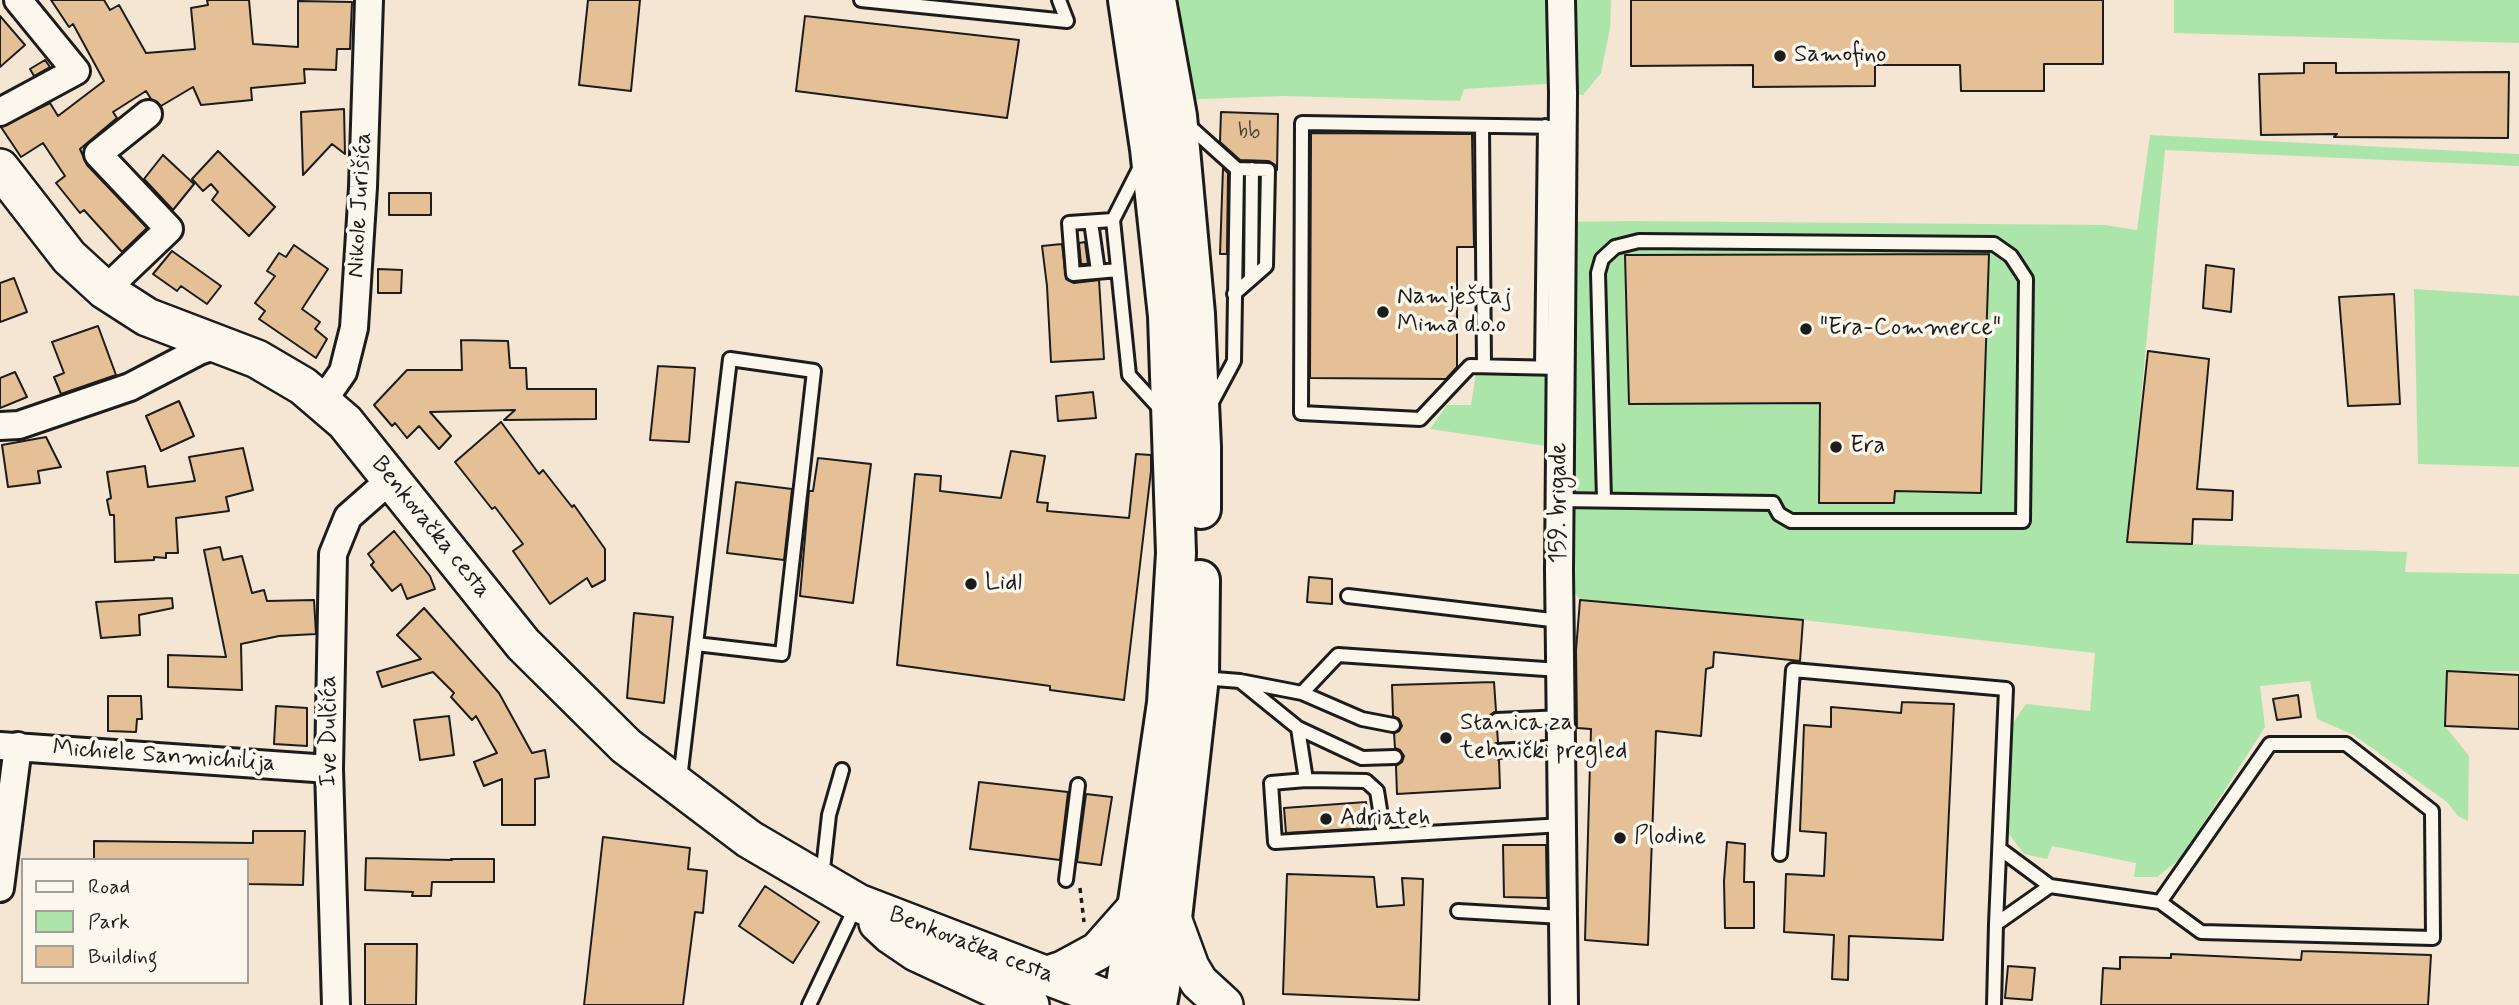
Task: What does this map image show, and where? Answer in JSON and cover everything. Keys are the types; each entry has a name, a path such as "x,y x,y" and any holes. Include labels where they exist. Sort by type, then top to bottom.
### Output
{"main road":[{"path":"1123,1005 1154,913 1199,677 1186,424 1168,316 1150,149 1128,0"},
{"path":"1156,0 1177,116 1195,314 1176,553 1154,913 1157,1005"},
{"name":"Benkovačka cesta","path":"0,168 69,257 105,290 147,317 257,359 303,386 345,422 523,644 626,746 679,787 750,839 858,903 891,935 916,952 1030,997 1123,1005"},
{"path":"1030,997 1063,970 1098,951 1154,913"},
{"path":"1154,913 1199,982 1224,1005"}],"street":[{"path":"0,112 76,71 18,0"},
{"name":"Nikole Jurišića","path":"322,402 343,372 354,328 363,187 369,0"},
{"name":"159. brigade","path":"1561,0 1553,127 1551,367 1560,500 1564,1005"},
{"path":"105,290 169,229 98,154 148,114"},
{"path":"0,426 19,425 130,387 199,351 220,344"},
{"name":"Ive Dulčića","path":"336,1005 329,769 333,554 348,517 390,480"},
{"path":"0,888 9,746"},
{"name":"Michiele Sanmichilija","path":"9,746 329,769"}],"lane":[{"path":"860,0 1067,22 1059,0"},
{"path":"1177,116 1237,169 1252,169 1251,279 1234,294"},
{"path":"1551,367 1477,366 1420,419 1301,413 1302,123 1553,127"},
{"path":"1477,366 1482,126"},
{"path":"1150,149 1113,220 1129,374 1186,424 1234,361 1237,169"},
{"path":"1113,220 1069,223 1073,274 1118,270"},
{"path":"1091,222 1098,271"},
{"path":"1560,500 1773,503 1779,514 1791,521 2023,521 2026,279 2011,256 1993,244 1639,241 1615,247 1602,259 1598,272 1604,500"},
{"path":"679,787 696,644 730,359 814,371 782,654 696,644"},
{"path":"1348,596 1560,621"},
{"path":"1302,693 1338,655 1560,670"},
{"path":"1780,854 1793,670 2006,689 1994,1005"},
{"path":"1199,677 1240,681 1302,693 1362,719 1394,725"},
{"path":"1240,681 1298,728 1362,758 1395,757"},
{"path":"1497,720 1563,717"},
{"path":"1298,728 1306,780"},
{"path":"2000,849 2050,886 2160,902 2201,932 2434,938 2432,811 2346,744 2270,744 2160,902"},
{"path":"1498,751 1563,747"},
{"path":"822,881 829,815 842,770"},
{"path":"1384,835 1377,791 1366,781 1306,780 1271,783 1275,842 1563,825"},
{"path":"1073,881 1078,785"},
{"path":"1996,924 2050,886"},
{"path":"809,1005 858,903"},
{"path":"1458,911 1562,917"}],"path":[{"path":"1073,881 1086,929"}],"green space":[{"path":"1156,0 1611,0 1610,28 1601,73 1583,95 1563,93 1562,83 1464,89 1460,101 1283,96 1174,100"},
{"path":"2174,0 2519,0 2519,43 2174,33"},
{"path":"2150,135 2519,154 2519,166 2165,150 2127,542 2407,552 2405,572 2519,574 2519,671 2447,671 2445,726 2469,756 2468,821 2458,816 2447,802 2354,735 2317,719 2310,681 2260,686 2265,727 2181,858 2157,877 2134,877 2136,863 2052,846 2047,859 2024,854 2008,833 2013,723 2026,704 2090,711 2095,653 1803,620 1580,600 1559,570 1560,448 1430,429 1447,405 1471,405 1476,373 1560,376 1562,222 2104,225 2137,230"},
{"path":"2414,289 2519,296 2519,467 2418,464"}],"building":[{"path":"51,0 104,0 110,10 119,5 146,53 195,49 191,8 208,5 207,0 249,0 253,44 298,47 298,1 352,2 350,49 337,49 336,70 304,69 305,83 251,88 252,100 201,105 193,87 161,106 151,99 146,91 113,112 117,118 80,149 87,165 147,228 122,252 84,210 80,213 56,183 65,176 43,143 21,157 1,127 50,103 58,116 104,81 73,24 69,27"},
{"path":"588,0 640,0 631,91 579,85"},
{"path":"1631,0 2103,0 2103,64 2044,64 2044,91 1961,91 1960,65 1875,65 1875,86 1753,87 1753,65 1631,66"},
{"path":"0,16 25,45 0,67"},
{"path":"805,16 1019,40 1007,118 796,91"},
{"path":"45,60 50,67 34,76 30,69"},
{"path":"2304,63 2336,63 2336,73 2509,72 2508,138 2261,135 2259,74 2304,73"},
{"path":"344,109 345,154 332,144 303,175 301,112"},
{"path":"1221,112 1278,114 1277,170 1269,161 1240,160 1220,142"},
{"name":"Namještaj Mima d.o.o","path":"1311,133 1472,134 1474,247 1457,247 1457,367 1446,379 1310,378"},
{"path":"218,151 275,207 249,236 212,200 218,192 211,184 203,191 192,179"},
{"path":"163,155 194,184 173,210 144,179"},
{"path":"1223,168 1228,173 1227,254 1220,254"},
{"path":"389,193 431,193 431,215 389,215"},
{"path":"1085,242 1088,264 1081,264 1079,243"},
{"path":"1062,244 1066,279 1074,283 1099,280 1104,359 1051,362 1042,246"},
{"path":"294,245 328,269 302,309 320,322 315,329 327,339 316,358 259,319 265,311 255,303 275,276 267,271 279,253 286,257"},
{"path":"172,251 221,286 207,304 181,286 177,291 153,274"},
{"name":"\"Era-Commerce\"","path":"1989,254 1981,493 1895,491 1894,503 1819,503 1820,403 1629,404 1625,255"},
{"path":"2206,265 2234,269 2231,312 2203,308"},
{"path":"378,269 402,270 401,293 378,293"},
{"path":"14,278 27,312 0,322 0,283"},
{"path":"2394,294 2400,404 2348,406 2339,297"},
{"path":"98,326 116,375 61,394 54,377 64,373 52,342"},
{"path":"461,340 508,341 510,368 526,368 527,389 596,389 596,419 504,420 515,410 430,412 451,436 439,449 419,426 407,438 395,423 392,426 374,405 407,370 462,370"},
{"path":"2148,351 2209,359 2197,489 2233,491 2232,520 2193,519 2192,544 2127,542"},
{"path":"658,366 695,368 689,442 650,440"},
{"path":"15,372 27,397 0,408 0,378"},
{"path":"1093,392 1096,418 1058,421 1056,396"},
{"path":"179,401 194,436 161,451 146,416"},
{"path":"501,422 539,474 543,470 572,507 574,505 605,549 605,580 592,587 587,578 550,604 513,551 523,544 455,462"},
{"path":"46,437 61,467 38,471 40,483 8,487 2,445"},
{"path":"243,448 253,490 226,497 229,511 176,518 178,553 166,553 166,558 154,557 154,560 115,562 114,515 110,515 107,500 111,498 107,472 145,466 148,487 195,481 189,457"},
{"path":"1011,451 1045,456 1037,502 1048,503 1047,511 1129,518 1136,454 1151,455 1124,700 1050,690 1050,686 897,665 915,474 941,476 940,491 1001,498"},
{"path":"818,458 871,464 853,603 800,596 809,491 813,491"},
{"path":"736,482 792,489 784,560 727,553"},
{"path":"394,531 430,576 435,589 407,599 401,584 392,591 371,565 374,562 368,554"},
{"path":"220,547 223,560 242,556 252,593 264,590 267,601 314,600 316,634 279,636 241,644 242,690 168,687 168,655 226,657 204,550"},
{"path":"1309,577 1332,579 1332,604 1307,602"},
{"path":"172,598 173,608 139,615 140,635 101,638 96,602"},
{"name":"Plodine","path":"1580,600 1803,620 1800,661 1714,652 1713,667 1706,669 1701,736 1656,731 1648,945 1585,940 1591,729 1577,728 1576,650"},
{"path":"424,608 499,693 532,753 545,750 549,777 535,779 535,825 502,825 502,779 484,786 474,762 497,753 476,716 472,720 451,697 454,693 433,672 382,687 377,672 421,659 397,635"},
{"path":"634,613 673,617 664,703 627,698"},
{"path":"2447,671 2519,675 2519,729 2445,726"},
{"name":"Stanica za tehnički pregled","path":"1494,682 1496,711 1490,715 1488,721 1497,729 1498,742 1489,752 1499,760 1500,788 1397,794 1396,766 1402,762 1404,756 1395,748 1394,733 1402,726 1399,719 1393,716 1392,685"},
{"path":"2298,695 2301,717 2277,720 2273,699"},
{"path":"108,696 141,696 142,719 137,719 136,732 108,731"},
{"path":"1902,702 1954,704 1943,940 1849,936 1848,980 1832,979 1834,935 1784,932 1786,874 1824,876 1826,833 1800,831 1804,725 1831,727 1831,707 1901,713"},
{"path":"276,706 307,708 307,746 274,744"},
{"path":"449,716 454,755 420,760 414,720"},
{"path":"979,782 1068,792 1060,860 970,849"},
{"path":"1086,794 1112,797 1101,865 1077,862"},
{"name":"Adriateh","path":"1366,802 1369,828 1286,833 1284,808"},
{"path":"253,831 305,831 303,885 248,884 248,858 94,858 94,841 253,843"},
{"path":"603,837 690,848 688,869 707,871 703,913 695,912 683,1005 584,1005"},
{"path":"1727,842 1745,844 1744,882 1754,882 1754,928 1725,928"},
{"path":"1503,845 1546,845 1547,898 1504,897"},
{"path":"366,858 494,859 494,882 432,882 431,896 412,896 413,892 365,890"},
{"path":"1287,874 1374,877 1377,907 1404,905 1402,878 1423,879 1419,1000 1283,994"},
{"path":"765,886 819,922 793,963 739,926"},
{"path":"365,944 417,944 416,1005 365,1005"},
{"path":"2302,951 2431,955 2428,1005 2101,1005 2103,968 2120,969 2120,957 2171,958 2171,954 2301,960"},
{"path":"2008,966 2035,968 2032,1000 2005,998"}],"place":[{"name":"Samofino","path":"1780,56"},
{"name":"Namještaj Mima d.o.o","path":"1383,312"},
{"name":"\"Era-Commerce\"","path":"1806,329"},
{"name":"Era","path":"1836,447"},
{"name":"Lidl","path":"971,584"},
{"name":"Stanica za tehnički pregled","path":"1446,738"},
{"name":"Adriateh","path":"1326,819"},
{"name":"Plodine","path":"1620,838"}]}
